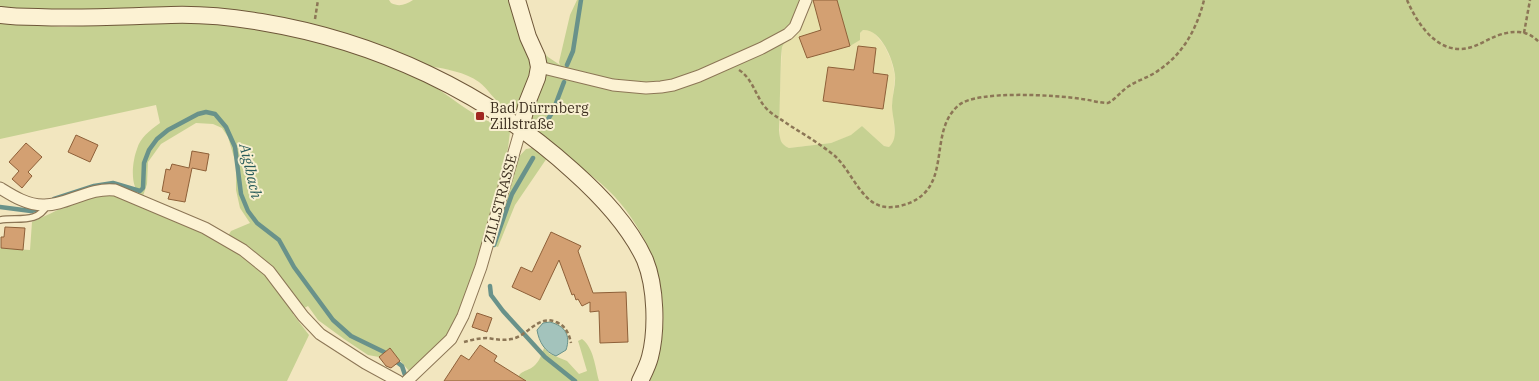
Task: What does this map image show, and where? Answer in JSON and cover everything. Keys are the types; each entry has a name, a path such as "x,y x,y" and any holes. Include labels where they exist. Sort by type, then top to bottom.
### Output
{"main road":[{"path":"517,0 530,44 540,67"},
{"path":"0,15 66,19 173,14 219,16 260,22 346,42 413,67 454,87 521,128 555,155 613,210 626,227 644,260 652,283 654,331 650,358 640,381"},
{"name":"ZILLSTRASSE","path":"521,128 527,103 540,67"}],"street":[{"path":"540,67 613,85 646,88 673,85 724,66 788,34 800,16 806,0"},
{"name":"ZILLSTRASSE","path":"409,379 450,339 463,316 481,266 521,128"},
{"path":"0,188 23,201 47,205 57,204 102,190 115,190 205,228 243,250 269,271 303,316 320,334 365,363 398,381"}],"lane":[{"path":"0,220 35,218 44,211 47,205"}],"path":[{"path":"313,33 318,0"},
{"path":"724,66 746,75 765,107 773,115 835,157 846,168 865,196 872,202 887,208 898,207 916,200 931,184 938,166 941,140 947,120 961,103 985,97 1020,96 1063,97 1108,103 1114,100 1126,88 1159,70 1180,51 1196,26 1204,0"},
{"path":"1407,0 1418,22 1427,33 1450,47 1461,49 1498,34 1510,32 1533,36 1539,42"},
{"path":"1524,33 1530,0"},
{"path":"459,342 485,338 513,339 544,320 553,320 566,328 570,335 571,343"}],"shaded area":[{"path":"812,0 837,0 860,33 863,30 869,30 884,45 891,60 895,76 892,104 895,137 893,144 889,147 884,146 862,126 852,135 831,143 789,148 783,145 780,139 779,113 782,47 801,28"}],"green space":[{"path":"0,0 389,0 391,3 399,5 413,0 521,0 540,49 560,65 559,62 570,15 577,0 800,0 793,18 781,34 704,70 663,82 638,83 616,81 561,67 563,78 676,89 713,76 785,42 782,47 781,57 779,130 781,141 789,148 831,143 851,135 862,126 884,146 889,147 894,138 895,128 892,106 895,75 889,53 881,40 869,31 863,30 860,33 860,40 850,46 837,0 1539,0 1539,381 650,381 663,333 663,308 660,284 653,261 631,217 608,190 556,148 534,127 506,109 474,79 462,73 429,66 270,16 238,10 39,11 0,7"},
{"path":"172,22 236,26 267,31 298,37 360,54 419,78 477,116 510,132 490,223 479,261 459,316 447,339 410,372 390,349 379,357 368,355 318,320 308,306 293,314 309,335 287,381 0,381 0,248 30,250 32,222 83,200 105,195 116,195 224,243 231,231 250,223 240,208 236,190 236,164 228,137 222,128 213,124 196,123 161,144 148,162 147,184 143,196 135,188 133,175 134,161 140,141 160,123 156,105 0,139 0,23 63,27"},
{"path":"532,148 547,158 515,205 498,247 492,245 514,162 526,149"},
{"path":"582,339 592,353 599,381 517,381 521,373 536,364 544,348 550,354 567,361 579,374 587,371 578,341"}],"water":[{"path":"550,322 560,326 566,332 568,340 566,350 556,356 543,346 537,330 543,323"}],"building":[{"path":"813,0 837,0 850,46 807,58 799,37 821,30"},
{"path":"858,46 876,48 873,73 888,75 883,109 823,101 828,67 854,70"},
{"path":"76,135 98,145 90,162 68,152"},
{"path":"26,143 42,157 28,172 32,176 22,188 12,179 19,171 9,162"},
{"path":"192,151 209,154 206,171 192,168 185,202 168,199 170,193 162,191 166,169 170,170 172,164 189,168"},
{"path":"5,227 25,228 23,250 1,248 1,237 4,237"},
{"path":"551,232 581,246 578,251 593,293 626,292 628,342 600,343 599,311 590,312 590,302 582,306 578,299 576,300 574,294 572,295 559,260 540,300 512,287 521,267 532,272"},
{"path":"477,313 492,318 487,332 472,327"},
{"path":"480,345 497,356 494,361 526,381 444,381 461,355 469,360"},
{"path":"390,348 400,361 391,368 386,366 379,357"}],"waterway":[{"path":"567,65 573,51 581,0"},
{"path":"544,126 553,111 564,82"},
{"name":"Aiglbach","path":"54,199 94,186 113,183 140,191 143,188 144,163 149,150 157,139 168,130 198,114 206,112 215,114 226,127 235,147 241,194 248,211 257,223 279,240 294,267 333,320 351,336 384,352 402,366 406,378"},
{"path":"494,245 512,194 533,158"},
{"name":"Aiglbach","path":"0,207 35,210"},
{"path":"490,286 491,295 503,311 545,357 575,381"}],"place":[{"name":"Bad Dürrnberg Zillstraße","path":"480,116"}]}
